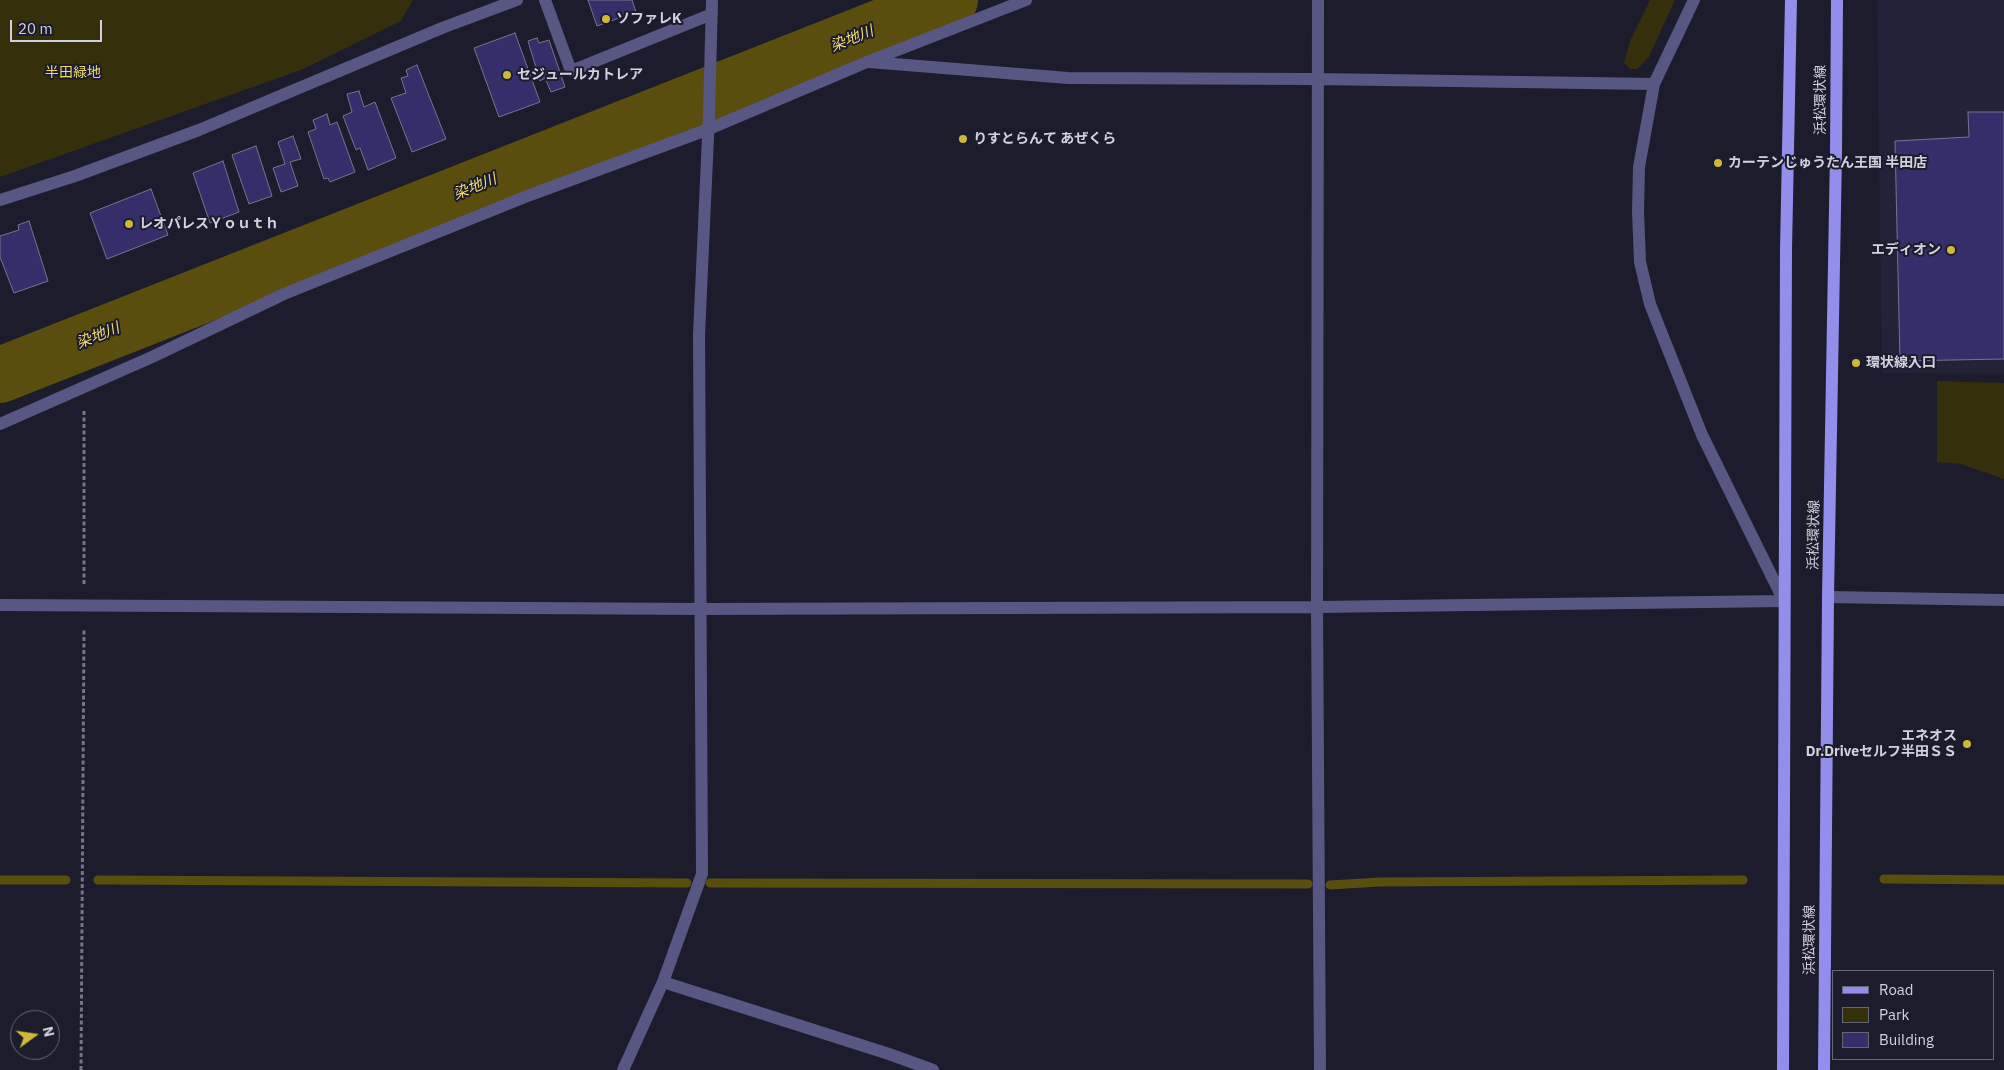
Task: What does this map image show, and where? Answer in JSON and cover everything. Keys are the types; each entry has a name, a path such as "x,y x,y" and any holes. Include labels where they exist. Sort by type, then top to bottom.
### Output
{"main road":[{"name":"浜松環状線","path":"1783,1070 1786,260 1791,0"},
{"name":"浜松環状線","path":"1824,1070 1828,597 1837,0"}],"street":[{"path":"0,200 75,176 199,130 442,28 517,0"},
{"path":"545,0 571,72 712,14"},
{"path":"623,1070 663,982 702,874 699,335 710,115 712,0"},
{"path":"0,424 152,358 284,294 530,196 709,129 867,62 1026,0"},
{"path":"1318,0 1317,607 1320,1070"},
{"path":"0,605 702,609 1317,607 1784,601 1702,435 1650,304 1640,262 1639,167 1654,84 1694,0"},
{"path":"867,62 1068,78 1318,79 1654,84"},
{"path":"1828,597 2004,600"},
{"path":"663,982 889,1054 932,1070"}],"path":[{"path":"80,1070 84,388"}],"shaded area":[{"path":"1877,0 2004,0 2004,374 1882,373"}],"green space":[{"name":"半田緑地","path":"0,0 413,0 401,21 301,70 0,177"},
{"path":"1650,0 1675,0 1649,57 1637,69 1630,69 1624,63 1630,41"},
{"path":"1937,381 2004,383 2004,479 1961,464 1937,462"}],"building":[{"name":"ソファレK","path":"588,0 632,0 636,12 597,26"},
{"name":"セジュールカトレア","path":"515,33 540,102 499,117 474,48"},
{"path":"537,38 539,43 549,40 565,87 551,92 545,78 540,81 528,41"},
{"path":"417,65 446,139 412,152 391,98 406,93 401,78 408,76 406,70"},
{"path":"359,91 364,107 375,102 396,158 368,170 360,148 356,150 343,116 352,112 347,94"},
{"name":"エディオン","path":"1968,112 2004,112 2004,359 1900,361 1895,141 1969,137"},
{"path":"327,114 330,125 337,122 355,172 330,182 328,178 324,179 308,132 316,129 313,120"},
{"path":"293,136 301,159 290,162 298,186 281,192 273,168 285,164 278,142"},
{"path":"256,146 272,196 249,204 232,155"},
{"path":"223,161 239,212 210,223 193,173"},
{"name":"レオパレスＹｏｕｔｈ","path":"151,189 168,235 107,259 90,213"},
{"path":"29,221 48,281 14,293 0,257 0,236 19,230 18,225"}],"waterway":[{"name":"染地川","path":"0,375 950,0"},
{"path":"1884,879 2004,880"},
{"path":"0,880 66,880"},
{"path":"98,880 687,883"},
{"path":"1330,885 1380,882 1743,880"},
{"path":"710,883 1308,884"}],"place":[{"name":"ソファレK","path":"606,19"},
{"name":"セジュールカトレア","path":"507,75"},
{"name":"りすとらんて あぜくら","path":"963,139"},
{"name":"カーテンじゅうたん王国 半田店","path":"1718,163"},
{"name":"レオパレスＹｏｕｔｈ","path":"129,224"},
{"name":"エディオン","path":"1951,250"},
{"name":"環状線入口","path":"1856,363"},
{"name":"エネオス Dr.Driveセルフ半田ＳＳ","path":"1967,744"}]}
